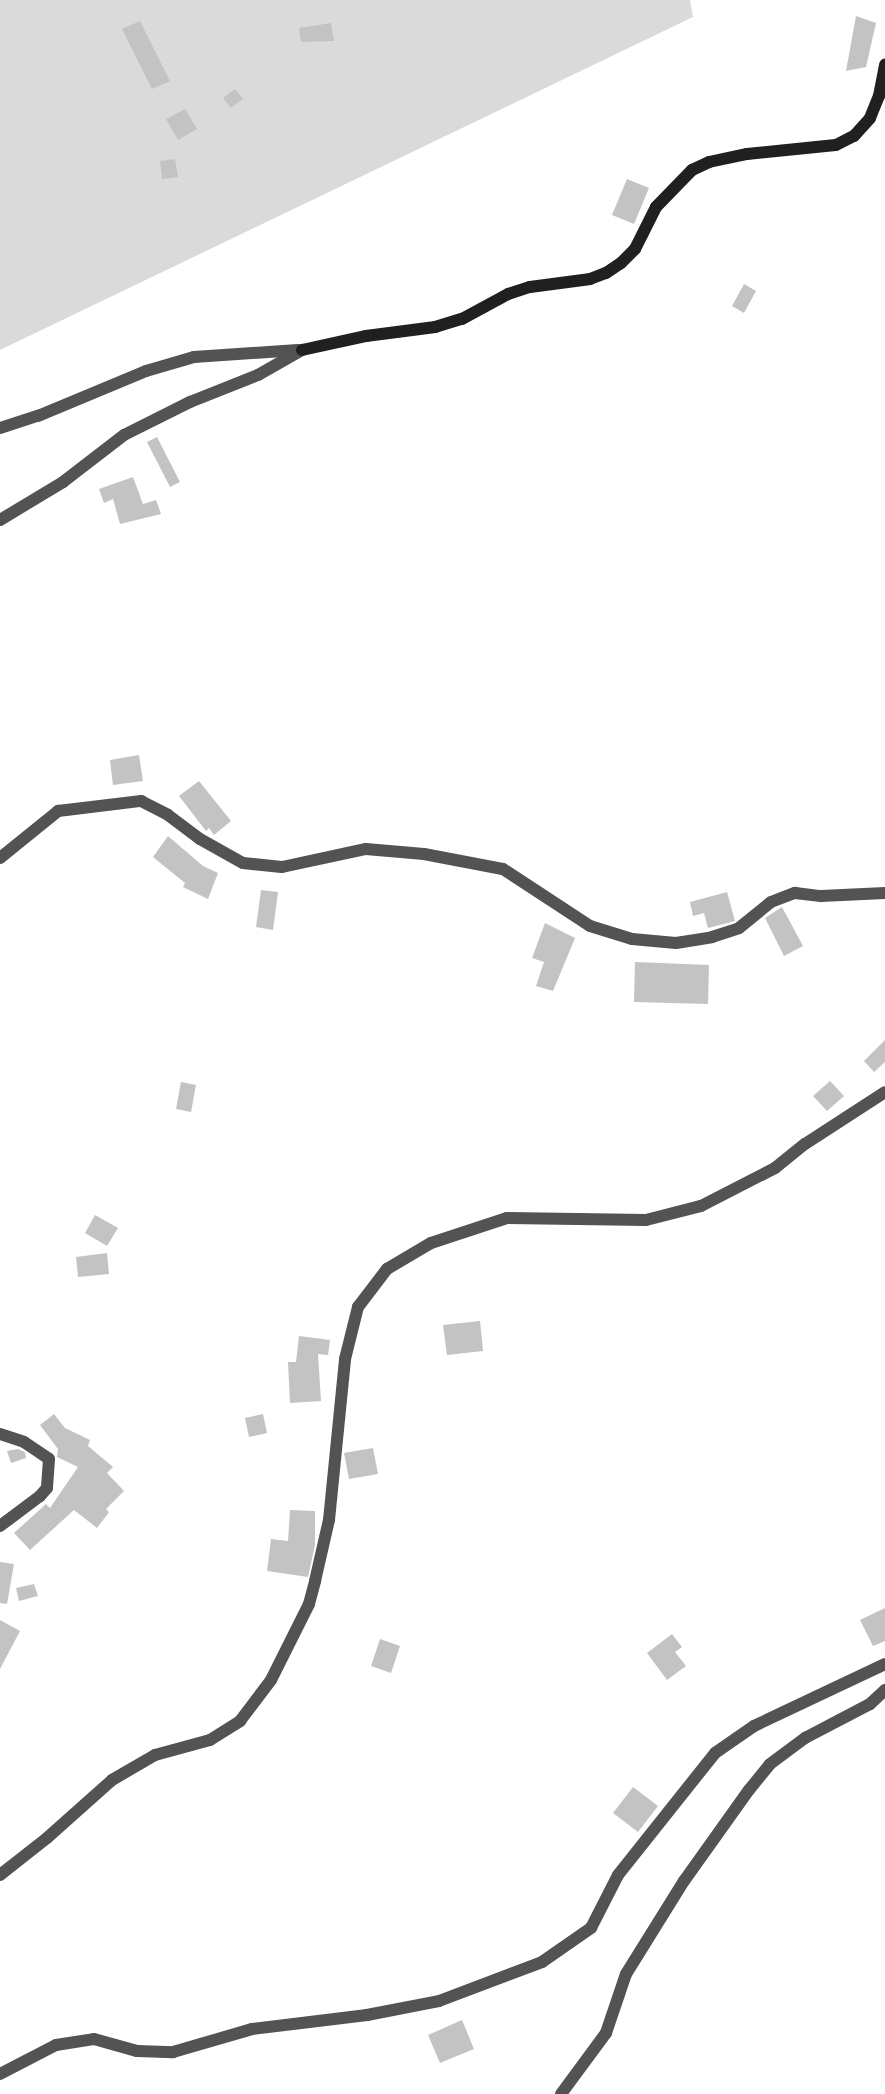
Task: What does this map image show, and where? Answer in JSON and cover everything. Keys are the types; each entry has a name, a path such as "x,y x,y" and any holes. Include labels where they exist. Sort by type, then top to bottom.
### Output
{"street":[{"path":"0,428 38,416 146,371 194,357 302,350 366,336 435,327 462,319 507,294 530,287 590,279 606,273 621,263 635,249 656,207 692,170 709,162 747,154 836,145 854,136 870,118 879,96 885,65"},
{"path":"0,520 63,482 124,435 190,402 258,375 302,350"},
{"path":"0,858 58,812 141,801 168,815 200,839 243,863 282,867 366,849 424,854 503,869 590,926 632,939 676,943 712,937 739,928 771,902 795,892 821,896 885,893"},
{"path":"0,1875 47,1838 112,1779 155,1755 210,1740 240,1721 271,1680 309,1604 320,1560 329,1520 345,1359 358,1307 387,1269 431,1243 507,1218 646,1220 701,1206 775,1168 805,1144 885,1092"},
{"path":"0,1434 24,1442 49,1459 47,1488 40,1497 0,1526"},
{"path":"0,2074 56,2045 94,2039 137,2050 172,2052 252,2029 367,2015 439,2001 542,1962 591,1928 618,1875 715,1753 754,1726 885,1664"},
{"path":"561,2094 606,2033 626,1974 684,1881 749,1790 770,1764 805,1738 870,1704 885,1690"}],"shaded area":[{"path":"0,0 690,0 693,17 0,350"}],"building":[{"path":"856,16 876,23 866,67 846,71"},
{"path":"140,21 170,81 152,89 122,29"},
{"path":"331,23 334,41 301,42 299,28"},
{"path":"235,89 243,99 231,108 223,98"},
{"path":"185,109 197,129 178,140 166,119"},
{"path":"175,159 178,177 162,179 160,161"},
{"path":"627,179 649,188 634,224 612,215"},
{"path":"744,284 756,291 744,313 732,306"},
{"path":"157,437 180,482 170,487 147,442"},
{"path":"133,477 143,504 156,500 161,514 120,524 113,499 104,503 99,489"},
{"path":"139,755 143,781 113,785 110,760"},
{"path":"199,781 231,821 214,835 209,828 206,831 179,796"},
{"path":"168,836 203,866 218,873 208,899 183,887 185,883 153,857"},
{"path":"261,890 278,892 273,930 256,927"},
{"path":"727,892 735,921 708,928 704,913 693,916 690,902"},
{"path":"782,907 803,946 784,956 765,918"},
{"path":"545,923 575,938 553,991 536,986 544,962 532,958"},
{"path":"635,962 709,965 708,1004 634,1002"},
{"path":"885,1040 885,1062 874,1072 864,1061"},
{"path":"830,1081 844,1096 827,1111 813,1096"},
{"path":"181,1082 196,1085 191,1112 176,1109"},
{"path":"95,1215 118,1228 107,1246 85,1233"},
{"path":"107,1253 109,1274 78,1277 76,1257"},
{"path":"480,1321 483,1351 447,1355 443,1325"},
{"path":"299,1336 330,1340 328,1355 318,1354 321,1401 290,1403 288,1362 296,1362"},
{"path":"54,1414 65,1428 90,1440 88,1446 113,1467 107,1473 124,1491 106,1509 109,1512 97,1528 74,1510 30,1550 14,1533 46,1504 50,1508 78,1467 57,1457 58,1449 40,1425"},
{"path":"263,1414 267,1433 249,1437 245,1418"},
{"path":"373,1448 378,1474 349,1479 344,1453"},
{"path":"18,1449 25,1452 26,1458 11,1463 7,1451"},
{"path":"290,1510 315,1511 315,1545 308,1577 267,1571 271,1539 288,1541"},
{"path":"0,1562 14,1564 7,1604 0,1603"},
{"path":"34,1584 38,1596 19,1601 16,1588"},
{"path":"885,1608 885,1641 873,1646 860,1620"},
{"path":"0,1620 20,1631 0,1669"},
{"path":"672,1634 682,1647 675,1652 686,1666 667,1680 647,1653"},
{"path":"380,1639 400,1646 391,1673 371,1666"},
{"path":"633,1787 658,1806 638,1832 613,1813"},
{"path":"462,2020 474,2049 440,2063 428,2035"}]}
